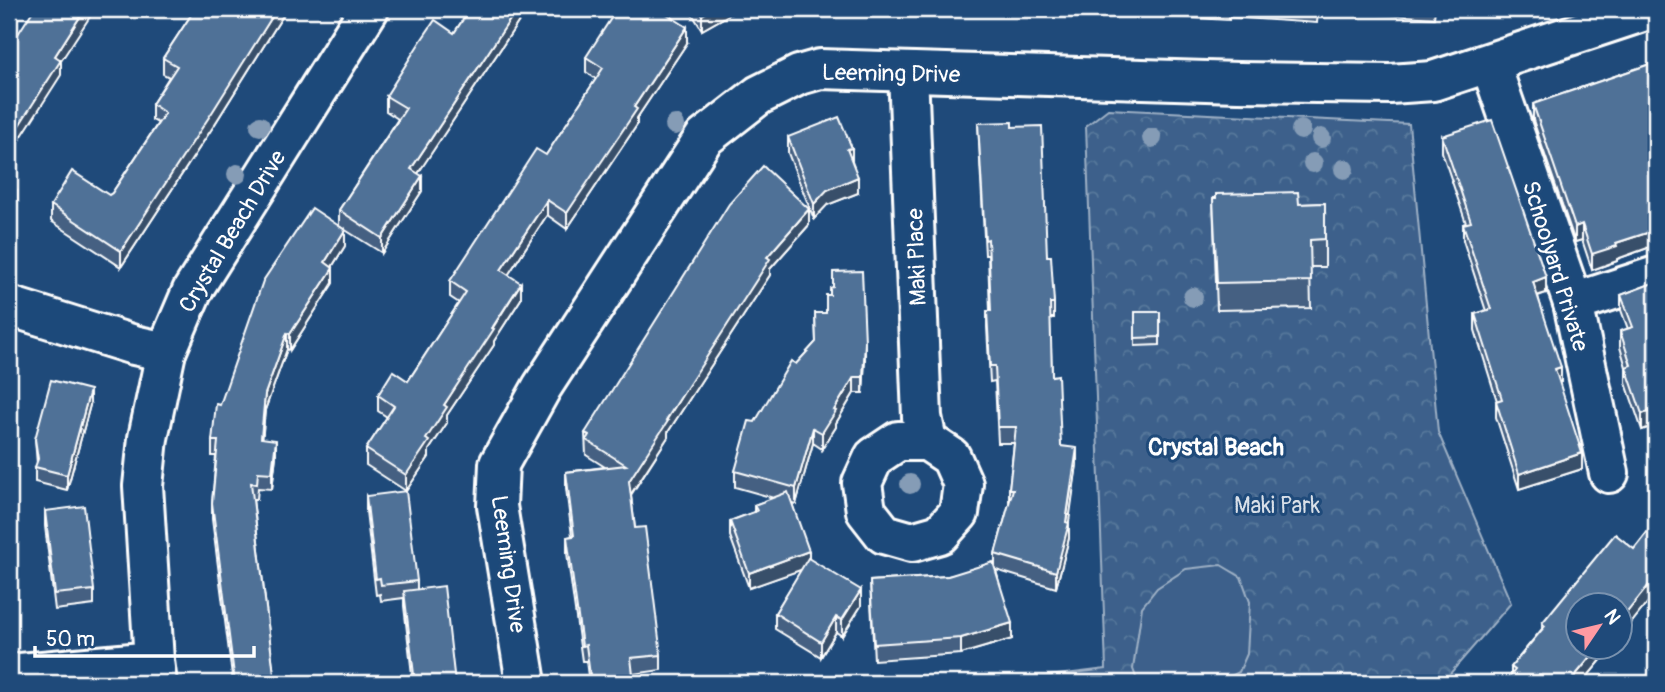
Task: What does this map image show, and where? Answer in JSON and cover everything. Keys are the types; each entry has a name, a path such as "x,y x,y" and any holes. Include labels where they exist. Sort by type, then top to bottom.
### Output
{"street":[{"name":"Crystal Beach Drive","path":"155,672 143,486 148,438 166,352 198,280 369,9"},
{"name":"Leeming Drive","path":"526,683 497,506 499,464 542,387 704,138 759,95 799,75 820,69 1390,84 1433,81 1651,9"},
{"name":"Schoolyard Private","path":"1490,63 1573,303 1609,473"},
{"name":"Maki Place","path":"908,72 922,417 927,442"},
{"path":"1573,303 1656,276"},
{"path":"9,306 134,345 166,352"},
{"path":"9,674 155,672"}],"green space":[{"name":"Maki Park","path":"1108,109 1409,124 1438,432 1511,603 1442,683 992,683 1106,669 1086,126"},
{"path":"1221,565 1241,577 1250,602 1247,654 1239,672 1218,683 1138,683 1133,669 1142,607 1157,588 1186,569"}],"building":[{"path":"34,9 85,9 55,56 61,60 9,141 9,48"},
{"path":"195,9 277,9 121,251 51,205 72,171 109,195 112,193 165,113 152,104 177,66 163,58"},
{"path":"470,9 517,9 411,169 422,176 382,238 339,210 406,108 386,96 420,42 435,20 454,33"},
{"path":"617,9 659,9 687,27 634,107 637,109 567,213 547,200 501,270 521,283 444,405 447,407 426,439 429,441 406,475 366,449 394,406 378,395 393,371 408,381 466,292 450,281 536,149 546,155 603,68 586,57"},
{"path":"699,9 712,9 702,15"},
{"path":"1656,62 1656,230 1592,254 1582,224 1575,227 1533,104"},
{"path":"839,117 852,148 847,149 858,177 827,190 814,204 788,137"},
{"path":"1492,120 1546,277 1533,282 1561,367 1555,369 1582,453 1519,474 1496,401 1502,399 1475,314 1491,309 1463,224 1471,222 1442,136"},
{"path":"1012,122 1012,127 1042,126 1047,256 1051,256 1054,303 1050,303 1052,376 1058,375 1061,446 1077,448 1066,522 1069,523 1056,572 995,554 1013,489 1009,489 1016,427 998,427 995,366 990,366 987,311 991,311 988,239 985,240 978,123"},
{"path":"763,166 809,209 767,257 770,259 629,481 635,528 645,527 661,655 631,658 634,683 591,683 586,645 582,646 567,537 574,536 566,472 626,465 586,440 589,435 585,433 729,204"},
{"path":"9,185 17,191 9,203"},
{"path":"1298,192 1299,204 1325,203 1325,239 1310,240 1311,281 1217,283 1213,198 1216,198 1216,194"},
{"path":"312,208 345,230 325,262 333,268 290,334 287,333 265,394 261,438 276,440 272,473 258,472 257,484 251,483 275,683 235,683 212,503 218,441 212,441 216,404 220,405 263,281"},
{"path":"862,271 865,342 863,377 854,377 822,433 813,428 796,488 735,471 749,421 755,422 791,361 796,364 816,342 815,313 826,313 826,295 830,295 830,288 833,287 833,272"},
{"path":"1656,282 1656,409 1642,414 1626,367 1631,365 1620,331 1633,327 1621,295"},
{"path":"1135,312 1160,312 1160,337 1135,338"},
{"path":"51,380 90,390 67,475 35,467 38,459 35,439"},
{"path":"406,491 417,581 381,585 380,578 376,579 366,496"},
{"path":"788,492 809,551 749,573 730,521 757,511 754,505"},
{"path":"84,506 94,590 55,594 45,511"},
{"path":"1656,521 1656,576 1634,604 1634,590 1569,590 1615,534 1634,549"},
{"path":"808,558 861,590 842,620 836,617 821,642 775,613"},
{"path":"993,562 1012,623 961,638 874,644 870,581 948,576"},
{"path":"444,586 455,683 415,683 404,591"},
{"path":"1564,596 1564,660 1588,660 1569,683 1505,683 1515,670 1511,667 1545,626 1542,623"}],"district":[{"name":"Crystal Beach","path":"1216,447"}]}
